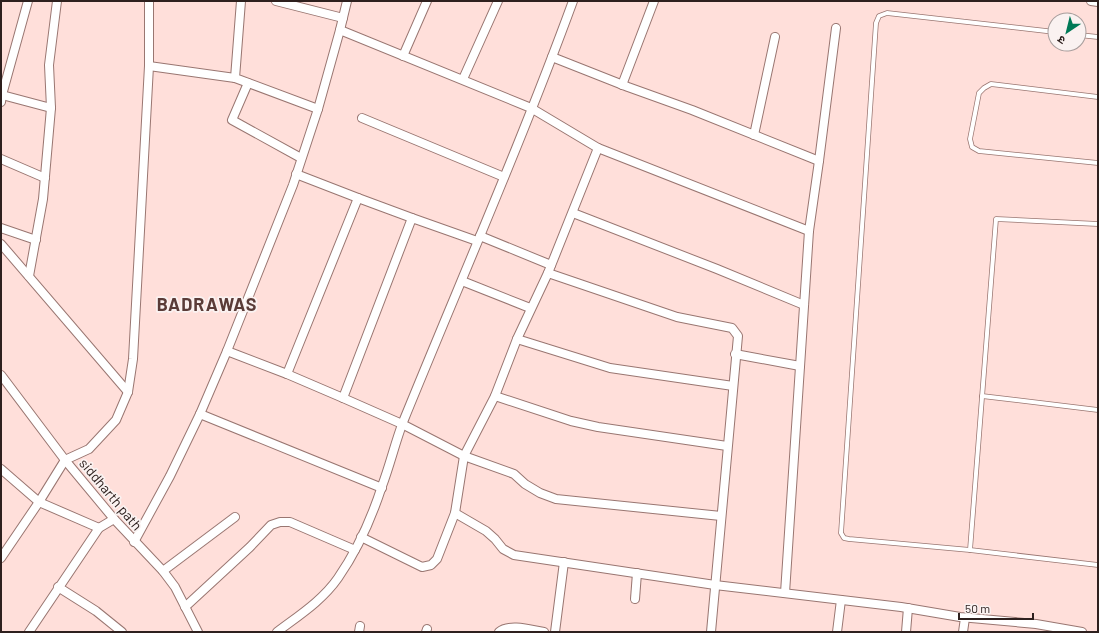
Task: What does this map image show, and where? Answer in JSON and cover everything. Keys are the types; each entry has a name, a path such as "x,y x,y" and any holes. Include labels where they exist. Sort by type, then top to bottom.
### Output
{"street":[{"path":"28,1 1,99 50,108"},
{"path":"28,276 43,199 50,108 49,65 56,1"},
{"path":"1,558 65,460 89,449 116,420 128,392 133,359 149,66 149,1"},
{"path":"236,78 241,1"},
{"path":"276,1 343,18"},
{"path":"134,542 170,476 200,414 227,351 290,193 318,109 347,1"},
{"path":"403,56 427,1"},
{"path":"463,79 498,1"},
{"path":"277,632 314,604 337,579 355,550 382,488 402,424 462,281 573,1"},
{"path":"622,85 654,1"},
{"path":"1091,1 1098,2"},
{"path":"785,593 809,231 820,161 836,28"},
{"path":"340,30 531,108 598,148 809,231"},
{"path":"754,135 776,37"},
{"path":"552,57 622,85 692,110 820,161"},
{"path":"149,66 236,78 318,109"},
{"path":"248,83 232,120 301,158"},
{"path":"362,118 504,176"},
{"path":"361,537 422,567 431,565 437,559 455,513 464,456 495,396 530,308 548,273 573,213 598,148"},
{"path":"1,159 45,178"},
{"path":"296,174 412,218 478,238 551,265"},
{"path":"286,374 358,198"},
{"path":"573,213 717,269 804,305"},
{"path":"343,398 412,218"},
{"path":"1,228 36,240"},
{"path":"1,244 128,392"},
{"path":"548,273 677,317 732,328 738,336 732,386 711,632"},
{"path":"462,281 530,308"},
{"path":"517,339 610,368 732,386"},
{"path":"227,351 286,374 402,424 464,456 514,474 525,484 540,493 556,499 721,516"},
{"path":"736,354 800,366"},
{"name":"siddharth path","path":"1,375 65,460 134,542 163,571 174,587 198,632"},
{"path":"495,396 571,421 598,427 727,446"},
{"path":"200,414 382,488"},
{"path":"1,469 39,502 99,528"},
{"path":"455,513 486,531 503,549 514,555 715,584 908,608 1036,628 1082,632"},
{"path":"163,571 235,517"},
{"path":"29,632 99,528 114,519"},
{"path":"185,607 246,552 271,526 280,522 290,522 355,550"},
{"path":"555,632 564,562"},
{"path":"635,599 637,573"},
{"path":"58,587 96,611 122,632"},
{"path":"837,632 841,600"},
{"path":"906,632 908,608"},
{"path":"963,632 965,618"},
{"path":"499,632 503,629 514,628 544,632"}],"lane":[{"path":"1047,31 887,14 879,16 876,23 841,533 844,538 850,539 970,550 1098,565"},
{"path":"1087,36 1098,37"},
{"path":"1098,97 991,84 979,93 970,140 972,147 979,151 1098,163"},
{"path":"970,550 996,219 1098,224"},
{"path":"982,396 1098,410"}],"district":[{"name":"BADRAWAS","path":"207,304"}]}
